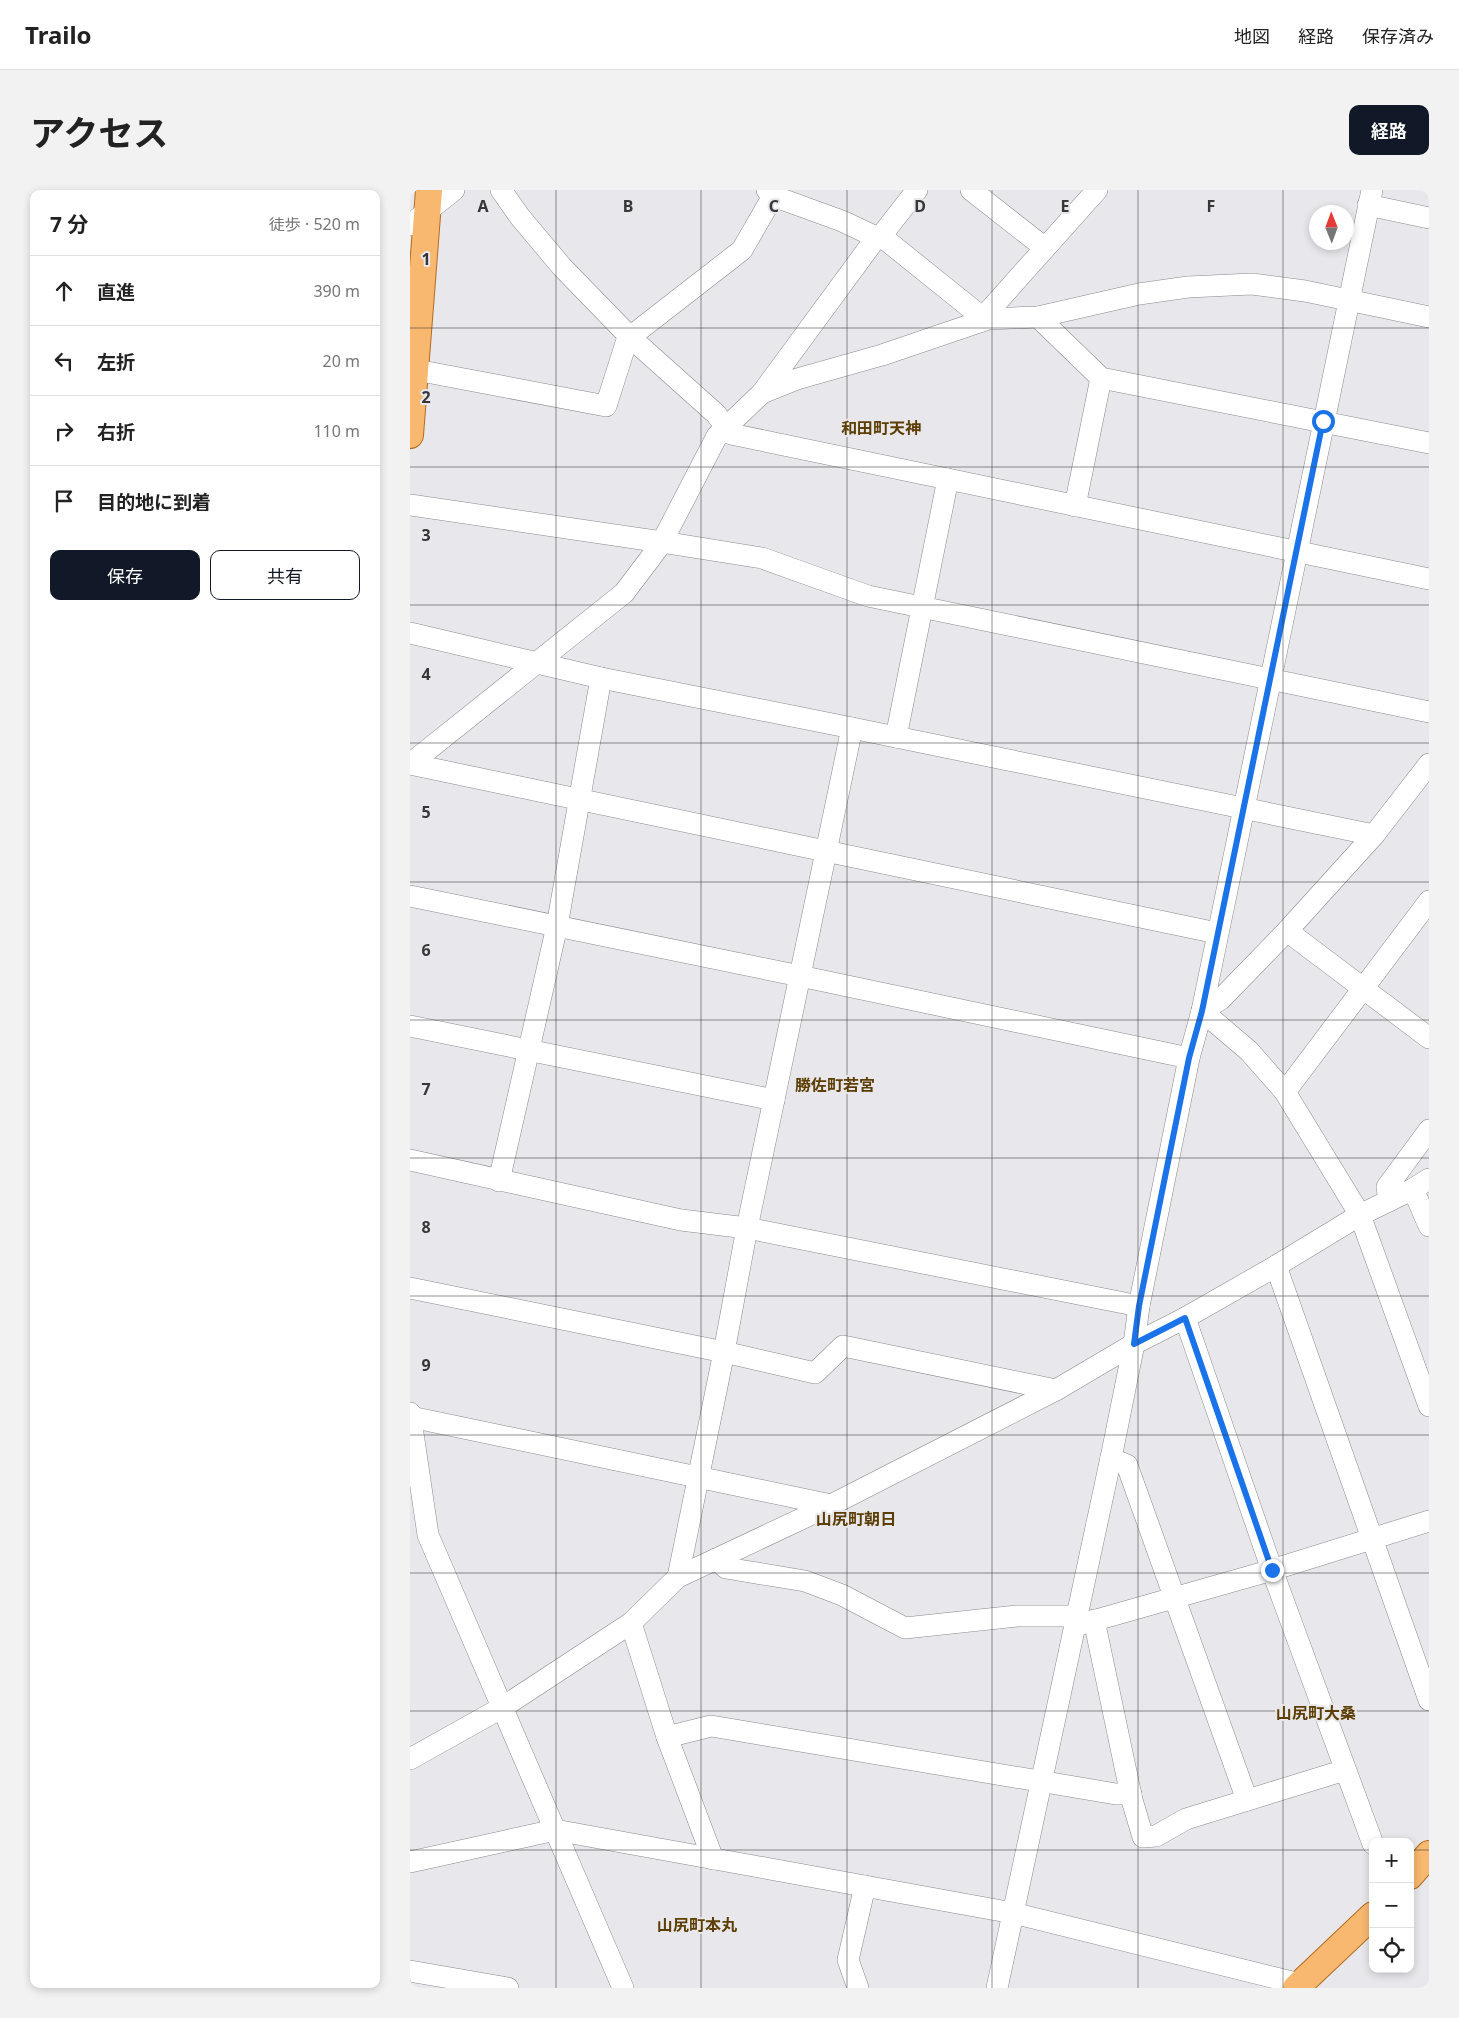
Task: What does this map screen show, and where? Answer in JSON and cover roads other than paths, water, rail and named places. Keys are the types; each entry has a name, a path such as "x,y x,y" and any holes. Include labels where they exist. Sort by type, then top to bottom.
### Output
{"main road":[{"path":"410,434 416,370 422,209"},
{"path":"1414,1871 1429,1854"},
{"path":"1298,1986 1369,1919"}],"street":[{"path":"422,209 454,190"},
{"path":"501,190 520,217 562,267 630,337 716,414 731,434 1429,579"},
{"path":"410,764 624,593 662,542 717,436 725,426 762,393 879,237 917,190"},
{"path":"971,190 1045,248"},
{"path":"981,320 1097,190"},
{"path":"416,370 606,406 630,337 742,250 770,193 879,237 981,320"},
{"path":"997,1988 1041,1781 1082,1621 1111,1458 1134,1344 1139,1306 1189,1058 1202,1011 1347,301 1370,198 1429,218"},
{"path":"762,393 798,379 882,355 981,320 1038,317 1139,294 1188,287 1252,284 1305,291 1429,317"},
{"path":"1038,317 1102,378 1429,443"},
{"path":"1075,506 1102,378"},
{"path":"896,737 948,479"},
{"path":"410,505 762,558 868,596 1429,712"},
{"path":"410,633 602,678 1374,835"},
{"path":"499,1181 556,926 602,678"},
{"path":"678,1577 747,1228 852,728"},
{"path":"410,764 1217,933"},
{"path":"1202,1011 1221,999 1287,931 1374,835 1429,764"},
{"path":"410,896 1189,1058"},
{"path":"1285,1092 1429,901"},
{"path":"1287,931 1429,1038"},
{"path":"1202,1011 1249,1051 1285,1092 1360,1215 1429,1406"},
{"path":"410,1026 774,1100"},
{"path":"1389,1201 1387,1186 1429,1130"},
{"path":"410,1160 680,1220 747,1228 1139,1306"},
{"path":"410,1759 503,1707 631,1623 678,1577 831,1505 1056,1390 1134,1344 1185,1318 1276,1266 1360,1215 1421,1184 1429,1226"},
{"path":"1276,1266 1429,1700"},
{"path":"410,1288 724,1352 816,1373 843,1346 1056,1390"},
{"path":"1185,1318 1272,1570 1371,1838"},
{"path":"623,1988 428,1535 415,1489 410,1415 831,1505"},
{"path":"1111,1458 1127,1465 1247,1800"},
{"path":"716,1559 726,1568 805,1581 842,1595 905,1628 1017,1616 1082,1621 1272,1570 1429,1521"},
{"path":"1082,1621 1143,1837 1156,1836 1186,1819 1345,1770"},
{"path":"631,1623 667,1737 714,1859"},
{"path":"667,1737 711,1726 1116,1794 1131,1794"},
{"path":"410,1862 555,1830 1013,1913 1298,1986"},
{"path":"858,1988 848,1960 865,1886"},
{"path":"410,1971 508,1988"}],"district":[{"name":"和田町天神","path":"881,428"},
{"name":"勝佐町若宮","path":"835,1085"},
{"name":"山尻町朝日","path":"856,1519"},
{"name":"山尻町大桑","path":"1316,1713"},
{"name":"山尻町本丸","path":"697,1925"}]}
